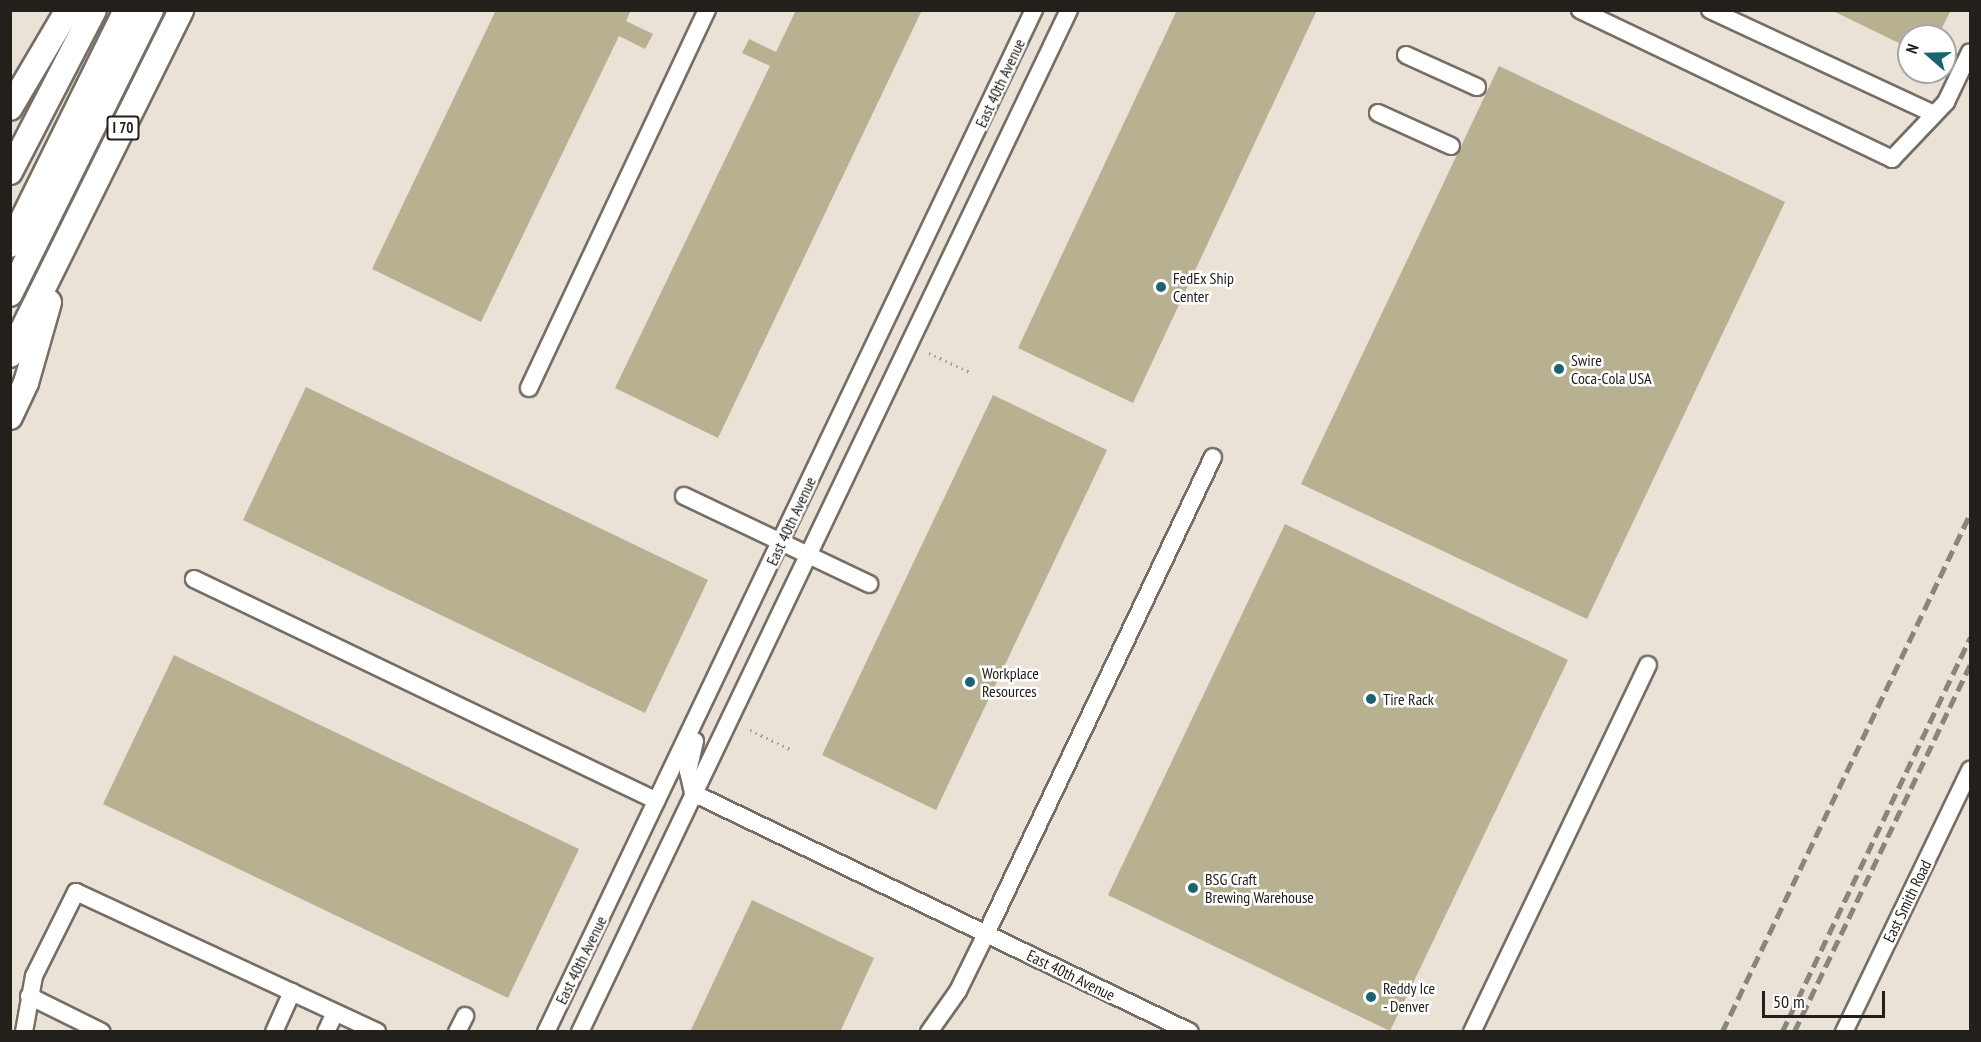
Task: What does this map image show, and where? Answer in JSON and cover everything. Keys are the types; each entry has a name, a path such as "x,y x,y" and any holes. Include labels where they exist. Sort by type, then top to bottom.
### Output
{"highway":[{"path":"10,108 68,10"},
{"path":"10,172 94,10"},
{"path":"10,244 126,10"},
{"path":"10,294 151,10"},
{"name":"I 70","path":"10,355 181,10"},
{"path":"10,417 26,383 66,245"}],"street":[{"path":"529,388 707,10"},
{"name":"East 40th Avenue","path":"546,1032 1034,10"},
{"name":"East 40th Avenue","path":"580,1032 1069,10"},
{"path":"1580,10 1892,159 1947,102 1971,52"},
{"path":"1710,10 1934,114"},
{"path":"1406,55 1477,87"},
{"path":"1378,113 1451,146"},
{"path":"929,1032 958,991 1213,457"},
{"path":"684,496 869,584"},
{"path":"194,579 657,801"},
{"path":"1472,1032 1648,664"},
{"path":"693,793 688,782 688,767 709,694"},
{"name":"East Smith Road","path":"1844,1032 1971,770"},
{"name":"East 40th Avenue","path":"693,793 1190,1032"},
{"path":"24,1032 34,976 76,892 377,1032"},
{"path":"274,1032 292,992"},
{"path":"29,996 102,1032"},
{"path":"326,1032 335,1012"},
{"path":"457,1032 465,1016"}],"path":[{"path":"929,353 972,373"},
{"path":"750,730 790,749"}],"building":[{"path":"496,10 631,10 626,21 653,34 645,49 619,36 481,322 372,269"},
{"path":"796,10 922,10 718,438 615,388 770,66 742,53 749,39 776,52"},
{"path":"1177,10 1317,10 1133,403 1018,348"},
{"path":"1831,10 1951,10 1944,24 1897,24 1897,42"},
{"path":"1499,66 1785,202 1587,619 1301,484"},
{"path":"306,387 708,580 645,713 243,520"},
{"path":"993,395 1107,450 936,810 822,755"},
{"path":"1285,524 1568,660 1390,1031 1108,895"},
{"path":"174,655 579,849 508,998 103,804"},
{"path":"752,900 874,958 840,1032 690,1032"}],"railway":[{"path":"1722,1032 1970,514"},
{"path":"1782,1032 1970,638"},
{"path":"1794,1032 1970,665"}],"place":[{"name":"FedEx Ship Center","path":"1161,287"},
{"name":"Swire Coca-Cola USA","path":"1559,369"},
{"name":"Workplace Resources","path":"970,682"},
{"name":"Tire Rack","path":"1371,699"},
{"name":"BSG Craft Brewing Warehouse","path":"1193,888"},
{"name":"Reddy Ice - Denver","path":"1371,997"}]}
